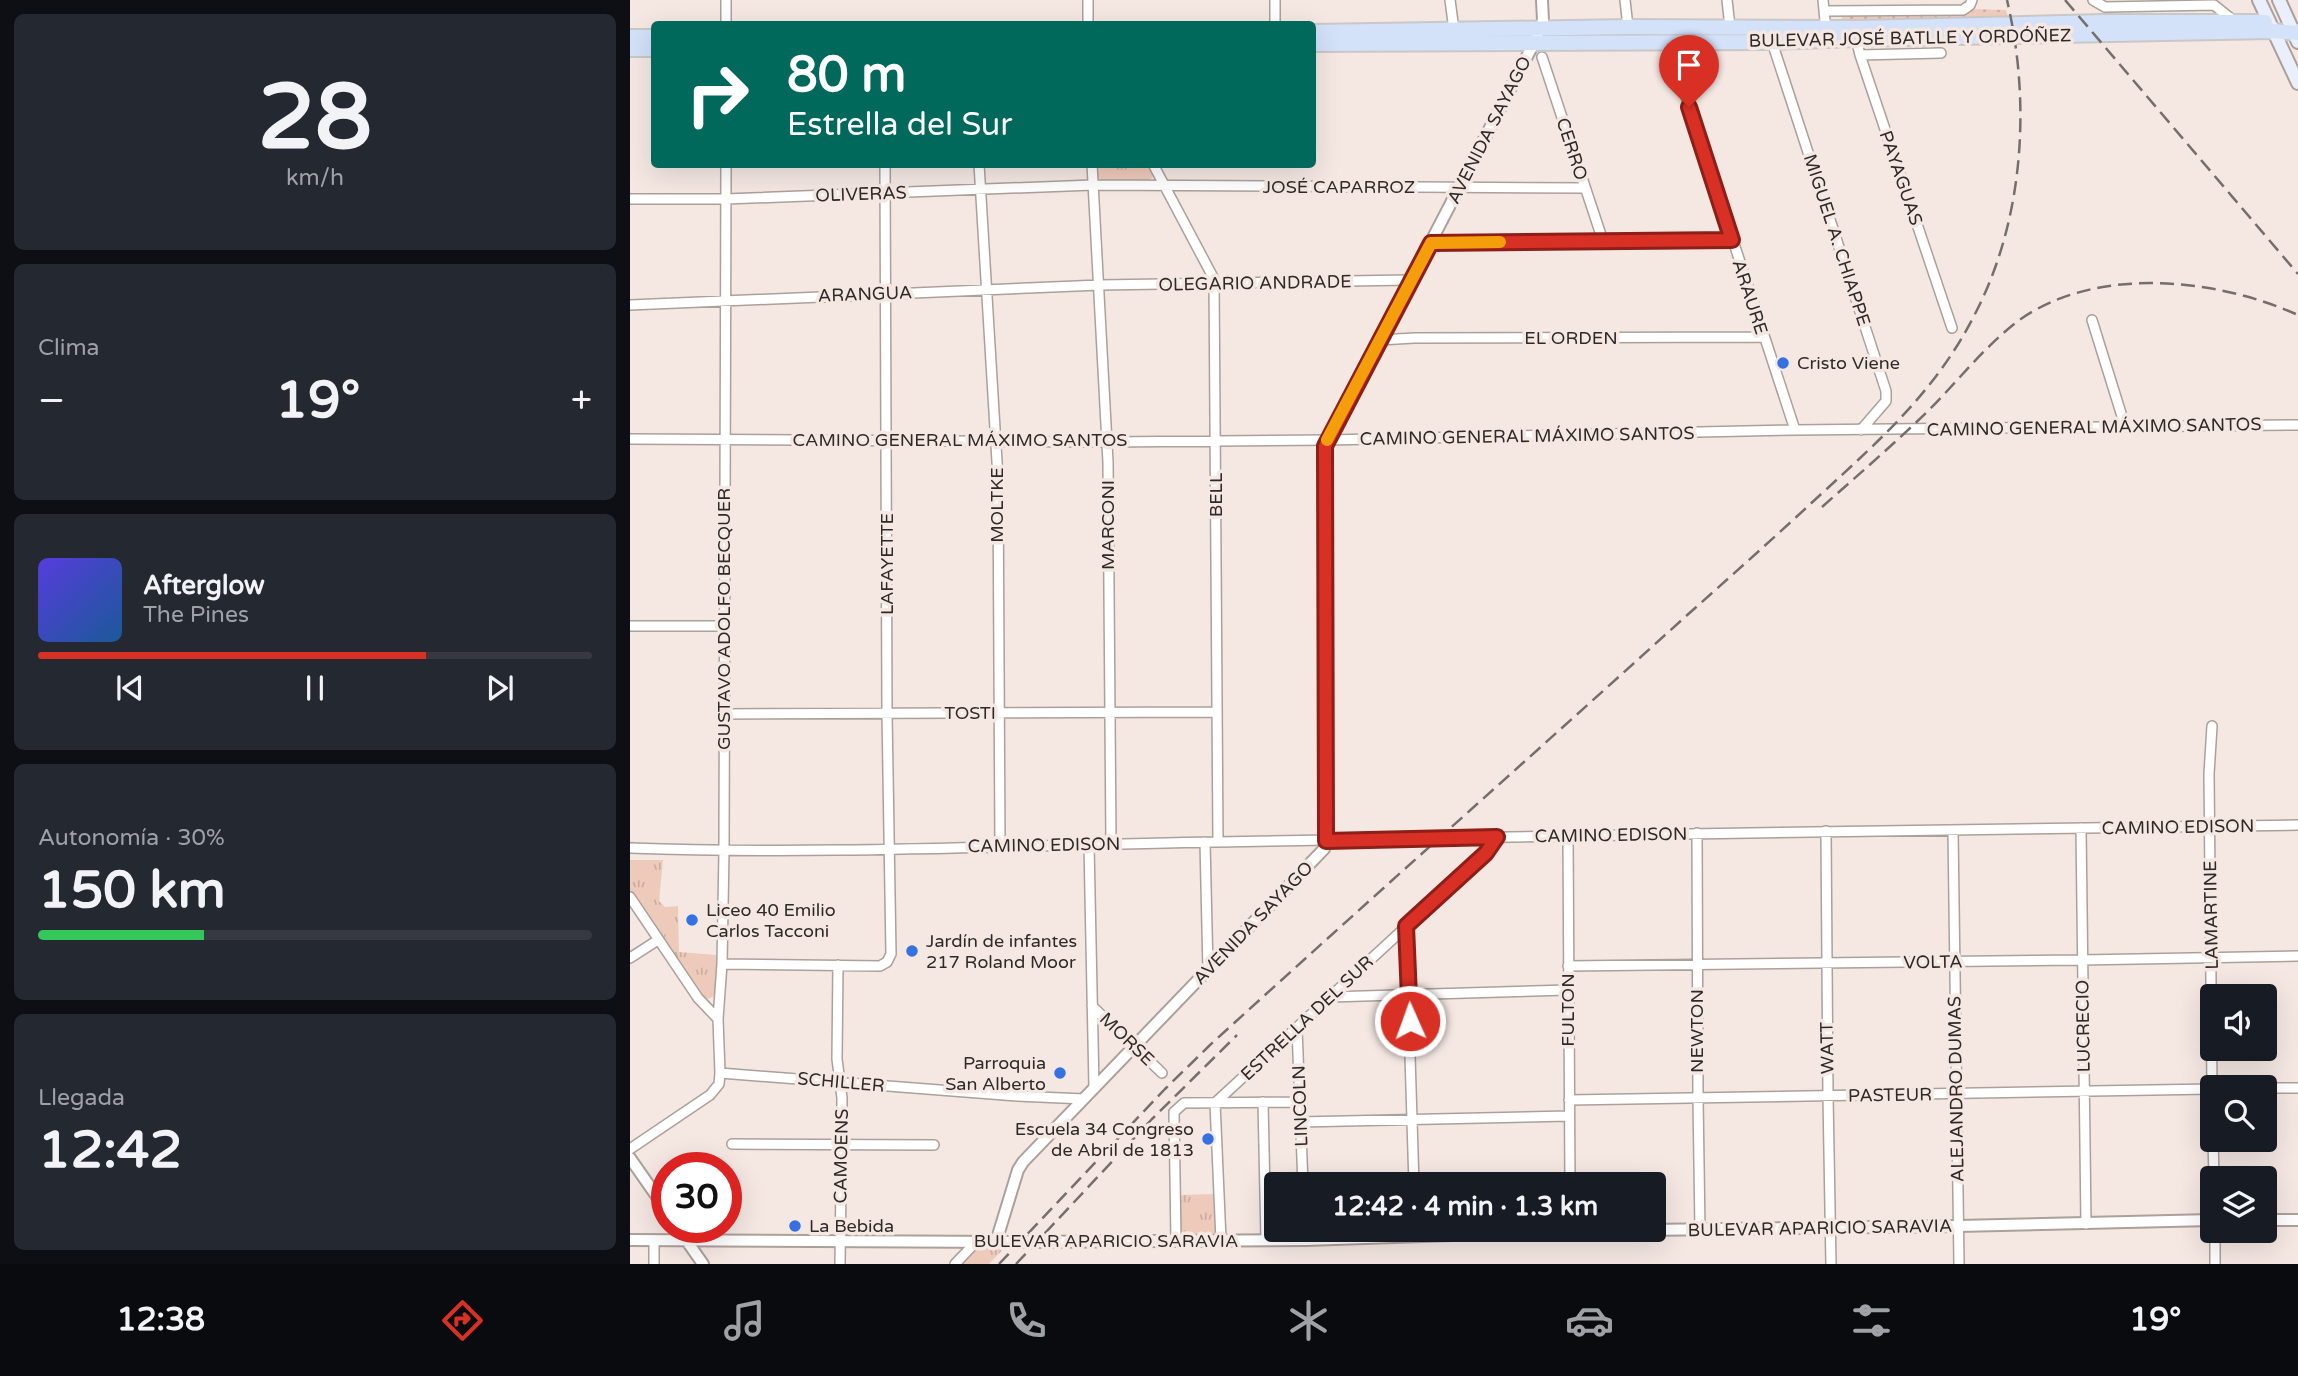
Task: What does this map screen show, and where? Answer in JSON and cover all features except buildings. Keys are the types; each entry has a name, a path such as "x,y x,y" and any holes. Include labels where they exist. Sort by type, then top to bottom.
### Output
{"main road":[{"path":"2259,0 2298,83"},
{"path":"2279,0 2295,31"},
{"name":"BULEVAR JOSÉ BATLLE Y ORDÓÑEZ","path":"1316,32 1730,27 1826,34 2235,21 2295,31"},
{"name":"BULEVAR JOSÉ BATLLE Y ORDÓÑEZ","path":"1855,33 2271,27"},
{"name":"BULEVAR JOSÉ BATLLE Y ORDÓÑEZ","path":"1316,44 1772,42 1826,34"},
{"path":"630,37 651,37"},
{"path":"630,49 651,49"}],"street":[{"path":"726,0 726,21"},
{"path":"1088,0 1088,21"},
{"path":"1275,0 1275,21"},
{"path":"1450,0 1454,30"},
{"name":"AVENIDA SAYAGO","path":"996,1242 1018,1170 1023,1162 1324,849 1324,452 1327,440 1541,29 1544,13 1542,0"},
{"path":"1625,0 1628,27"},
{"path":"1727,0 1730,27"},
{"path":"1823,0 1826,34"},
{"name":"BULEVAR JOSÉ BATLLE Y ORDÓÑEZ","path":"1825,12 1963,9 1970,5 1972,0"},
{"path":"2094,0 2105,7 2214,5 2235,21"},
{"name":"PAYAGUAS","path":"1855,33 1860,55 1952,328"},
{"name":"MIGUEL A. CHIAPPE","path":"1772,42 1886,391 1886,401 1861,430"},
{"name":"ARAURE","path":"1672,43 1672,54 1795,430"},
{"name":"BULEVAR JOSÉ BATLLE Y ORDÓÑEZ","path":"1860,55 1941,52"},
{"name":"CERRO","path":"1542,57 1603,241"},
{"name":"GUSTAVO ADOLFO BECQUER","path":"720,1073 718,1019 724,850 726,168"},
{"name":"LAFAYETTE","path":"838,965 880,966 887,962 891,954 888,849 885,168"},
{"name":"MOLTKE","path":"979,168 996,441 1000,847"},
{"name":"MARCONI","path":"1092,168 1107,442 1111,844"},
{"name":"BELL","path":"1155,168 1212,272 1214,284 1218,842"},
{"name":"JOSÉ CAPARROZ","path":"1093,185 1585,188"},
{"name":"OLIVERAS","path":"630,199 726,199 1093,185"},
{"path":"1431,243 1732,240"},
{"name":"OLEGARIO ANDRADE","path":"1100,285 1410,280"},
{"name":"ARANGUA","path":"630,305 1100,285"},
{"path":"2092,320 2126,426"},
{"name":"EL ORDEN","path":"1380,340 1763,337"},
{"name":"CAMINO GENERAL MÁXIMO SANTOS","path":"630,439 1107,442 1795,430 2298,425"},
{"path":"630,626 724,626"},
{"name":"TOSTI","path":"723,714 1217,712"},
{"name":"LAMARTINE","path":"2212,726 2209,774 2212,1075"},
{"name":"CAMINO EDISON","path":"630,848 888,849 1697,833 2298,825"},
{"name":"LUCRECIO","path":"2081,828 2086,1224"},
{"name":"ALEJANDRO DUMAS","path":"1953,830 1959,1264"},
{"name":"WATT","path":"1826,831 1832,1264"},
{"name":"NEWTON","path":"1697,833 1700,1230"},
{"name":"FULTON","path":"1568,836 1570,1172"},
{"name":"ESTRELLA DEL SUR","path":"1215,1103 1486,853 1497,837"},
{"path":"1205,842 1208,971"},
{"path":"1088,845 1094,1088"},
{"path":"630,897 698,998 718,1019"},
{"path":"1406,926 1414,1172"},
{"path":"630,958 658,940"},
{"name":"VOLTA","path":"1568,966 2298,956"},
{"path":"722,964 838,965"},
{"name":"CAMOENS","path":"838,965 837,1059 842,1098 840,1264"},
{"path":"1329,997 1568,990"},
{"name":"MORSE","path":"1091,1006 1162,1073"},
{"name":"LINCOLN","path":"1297,1028 1302,1172"},
{"path":"630,1149 710,1095 719,1084 720,1073"},
{"name":"SCHILLER","path":"720,1073 1084,1099"},
{"name":"PASTEUR","path":"1569,1100 2200,1088"},
{"path":"2277,1088 2298,1088"},
{"path":"1263,1102 1265,1172"},
{"path":"1176,1241 1174,1112 1184,1103 1299,1102"},
{"path":"1215,1103 1221,1240"},
{"path":"1300,1122 1569,1115"},
{"path":"732,1144 934,1145"},
{"path":"630,1158 651,1188"},
{"name":"BULEVAR APARICIO SARAVIA","path":"1666,1230 2200,1220"},
{"path":"2277,1220 2298,1220"},
{"name":"BULEVAR APARICIO SARAVIA","path":"630,1240 651,1240"},
{"name":"BULEVAR APARICIO SARAVIA","path":"742,1240 1264,1240"},
{"path":"955,1264 976,1242"},
{"path":"654,1243 654,1264"},
{"path":"689,1243 703,1264"},
{"path":"2215,1243 2215,1264"}],"green space":[{"path":"2006,10 2008,17 1842,21 1841,15"},
{"path":"1096,168 1150,168 1153,177 1147,181 1101,180 1097,176"},
{"path":"630,860 663,860 659,901 665,907 678,906 679,952 716,955 717,987 713,997 707,999 700,994 630,890"},
{"path":"1217,1194 1217,1235 1179,1236 1178,1195"},
{"path":"1007,1245 989,1264 958,1264 975,1246"}],"railway":[{"path":"999,1264 1210,1045 1786,527 1865,454 1926,389 1961,340 1976,312 1992,276 2013,199 2019,159 2019,79 2007,0"},
{"path":"2065,0 2298,274"},
{"path":"1822,507 1928,411 2006,331 2049,303 2083,291 2156,283 2230,292 2298,315"},
{"path":"1016,1264 1152,1119 1237,1035"}],"slow traffic":[{"path":"1327,440 1431,243 1500,242"}],"place":[{"name":"Cristo Viene","path":"1783,363"},
{"name":"Liceo 40 Emilio Carlos Tacconi","path":"692,920"},
{"name":"Jardín de infantes 217 Roland Moor","path":"912,951"},
{"name":"Parroquia San Alberto","path":"1060,1073"},
{"name":"Escuela 34 Congreso de Abril de 1813","path":"1208,1139"},
{"name":"La Bebida","path":"795,1226"}],"route":[{"path":"1410,1021 1406,926 1486,853 1497,837 1326,841 1325,446 1431,243 1732,240 1689,107"}]}
